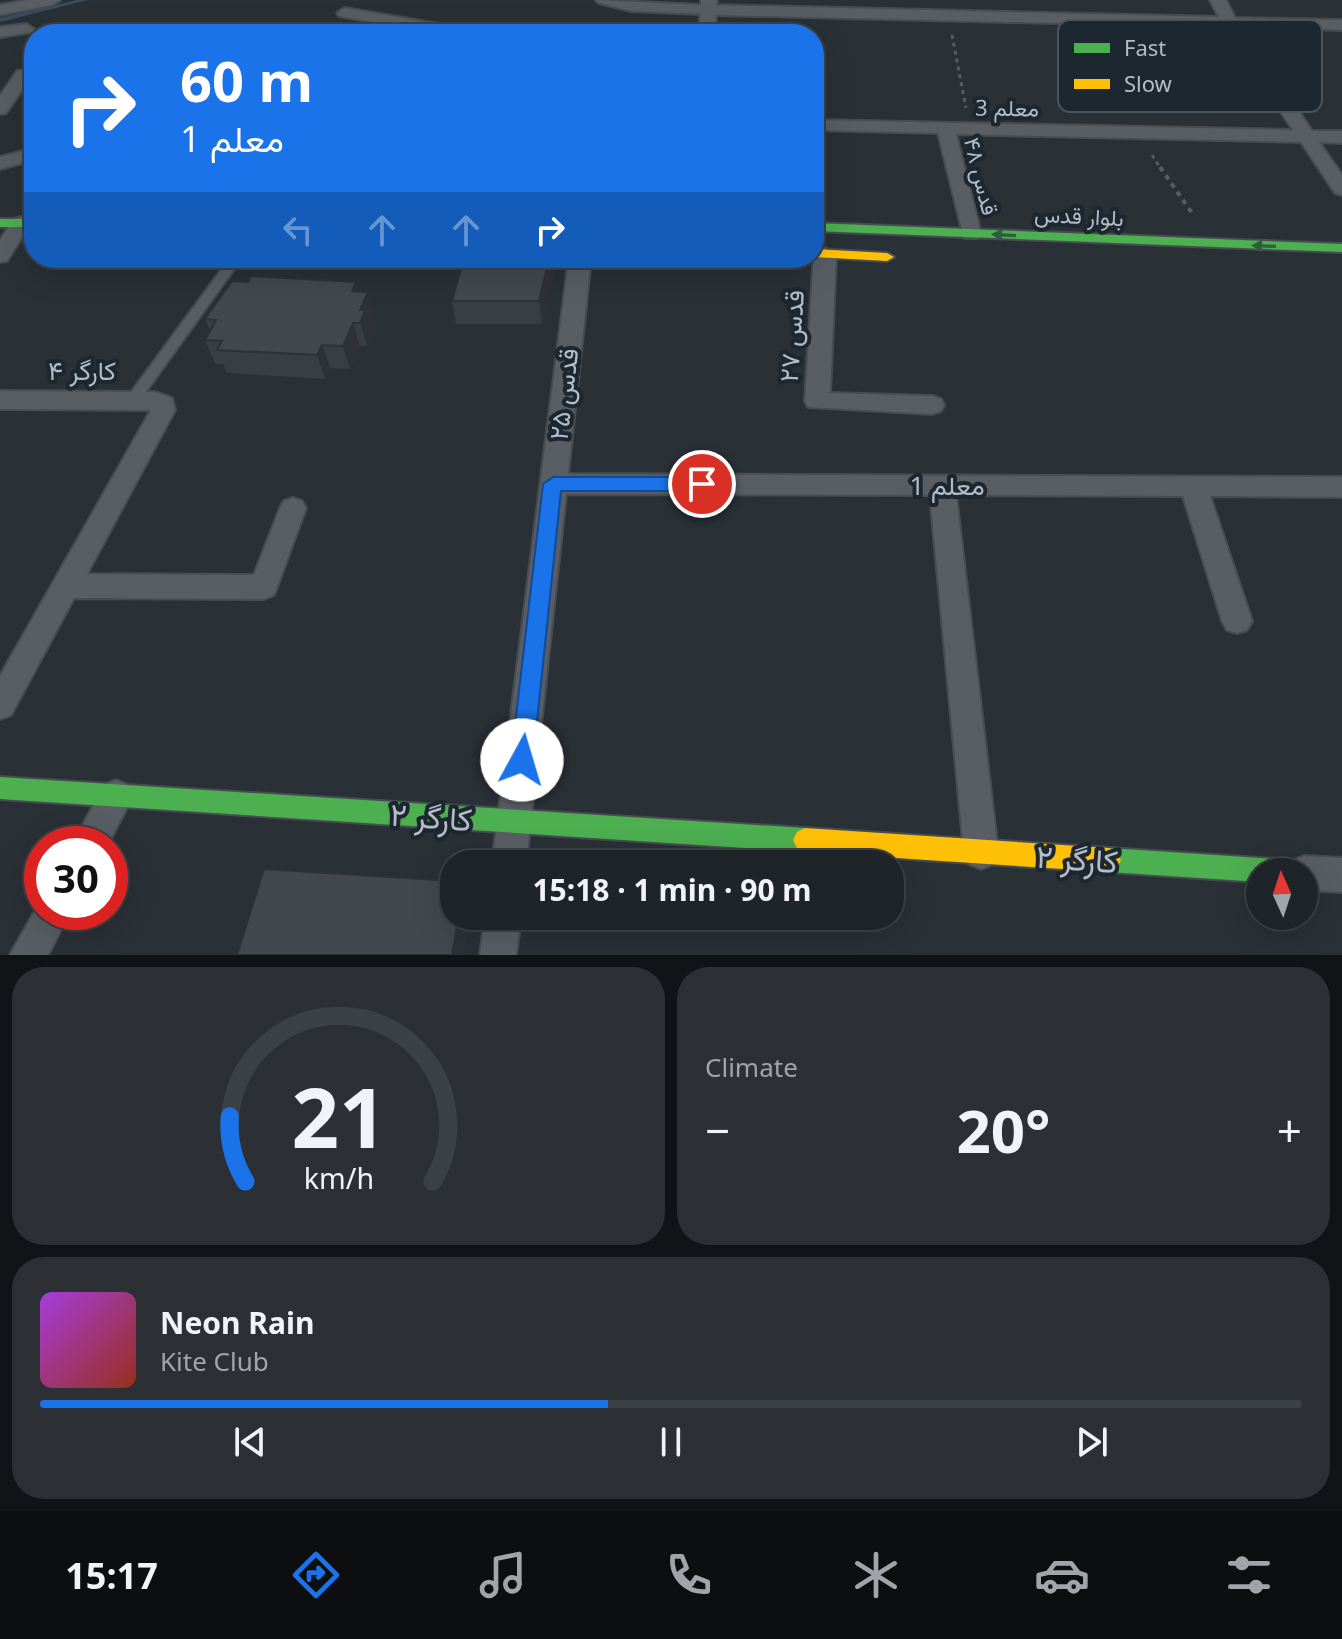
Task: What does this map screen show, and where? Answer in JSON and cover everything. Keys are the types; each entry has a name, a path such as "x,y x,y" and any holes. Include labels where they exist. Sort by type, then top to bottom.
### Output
{"street":[{"path":"0,10 52,0"},
{"path":"604,0 631,6 710,5 948,14 1007,8 1197,20"},
{"path":"1218,0 1228,20"},
{"path":"345,13 409,24"},
{"path":"1322,24 1342,25"},
{"path":"0,32 24,29"},
{"path":"0,109 23,75"},
{"path":"1290,112 1342,189"},
{"name":"معلم 3","path":"824,125 1138,135 1342,137"},
{"name":"قدس ۴۸","path":"946,130 971,234"},
{"path":"0,163 24,157"},
{"path":"0,256 18,223"},
{"name":"بلوار قدس","path":"824,227 1342,248"},
{"path":"824,254 904,257"},
{"name":"قدس ۲۵","path":"511,850 579,268"},
{"name":"قدس ۲۷","path":"820,268 817,401 932,405"},
{"name":"کارگر ۴","path":"0,400 163,404 163,410 66,586"},
{"name":"معلم 1","path":"553,484 1342,487"},
{"path":"942,485 981,852"},
{"path":"1193,486 1237,621"},
{"path":"0,705 66,586 264,587 293,508"},
{"name":"کارگر ۲","path":"0,788 1246,869"},
{"path":"100,826 116,796"},
{"path":"1318,874 1342,875"},
{"path":"28,955 42,930"},
{"path":"498,955 501,930"}],"lane":[{"path":"132,401 229,268"}],"path":[{"path":"948,14 971,131"},
{"path":"1138,135 1213,245"}],"building":[{"path":"461,268 547,268 539,301 452,301"},
{"path":"251,276 356,282 352,291 368,292 360,310 365,310 360,323 353,323 343,346 322,345 317,355 217,350 222,341 205,340 216,320 205,319 232,281 248,282"},
{"path":"264,869 440,880 440,930 456,930 452,955 237,955"}],"waterway":[{"path":"0,20 85,0"}],"traffic: fast":[{"path":"0,223 24,223"},
{"path":"824,227 1342,248"},
{"path":"0,788 805,840"},
{"path":"1109,860 1246,869"}],"traffic: slow":[{"path":"824,254 887,257"},
{"path":"805,840 1109,860"}],"route":[{"path":"522,760 553,484 702,484"}]}
